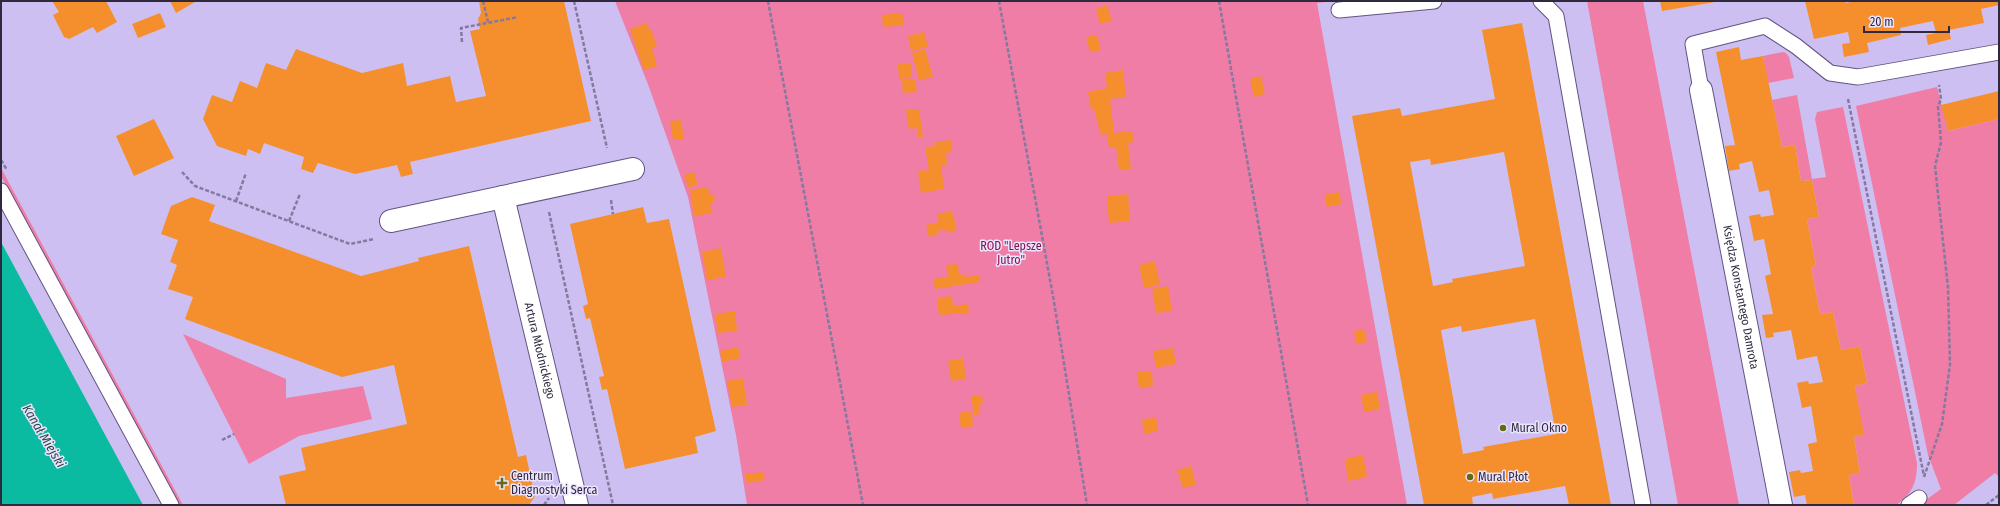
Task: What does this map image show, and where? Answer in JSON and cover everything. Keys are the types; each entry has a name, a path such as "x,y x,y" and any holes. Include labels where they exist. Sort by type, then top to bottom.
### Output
{"street":[{"name":"Księdza Konstantego Damrota","path":"1701,90 1781,505"},
{"path":"391,221 633,169"},
{"name":"Artura Młodnickiego","path":"503,197 577,505"}],"lane":[{"path":"1339,10 1434,1"},
{"path":"1541,1 1556,16 1643,505"},
{"path":"1701,90 1693,44 1766,26 1796,46 1830,73 1858,77 1999,52"},
{"path":"1,191 171,505"}],"path":[{"path":"483,1 488,22"},
{"path":"574,1 595,92 610,174"},
{"path":"768,1 863,505"},
{"path":"999,1 1053,296 1087,505"},
{"path":"1219,1 1308,505"},
{"path":"462,42 461,28 518,17"},
{"path":"1914,502 1924,478 1942,424 1950,364 1948,288 1935,166 1942,132 1938,107 1941,99 1936,63"},
{"path":"1843,75 1924,478"},
{"path":"182,172 195,186 350,244 386,236 391,221"},
{"path":"236,201 246,173"},
{"path":"544,188 612,505"},
{"path":"289,221 300,194"},
{"path":"610,197 613,214"},
{"path":"222,440 234,434"},
{"path":"1986,505 1999,495"}],"green space":[{"name":"ROD \"Lepsze Jutro\"","path":"615,1 1334,1 1317,3 1407,505 747,505 736,435 688,197 649,87"},
{"path":"1587,1 1643,1 1739,505 1678,505"},
{"path":"1783,52 1789,57 1794,78 1768,83 1763,56"},
{"path":"1937,87 1948,131 1999,119 1999,477 1995,473 1954,505 1919,505 1941,489 1928,455 1856,106"},
{"path":"1797,95 1812,179 1826,177 1815,119 1817,112 1843,107 1917,463 1915,482 1910,492 1896,505 1854,505 1849,475 1860,473 1854,437 1863,435 1855,386 1867,383 1860,346 1841,350 1833,312 1820,314 1811,267 1816,266 1807,219 1819,217 1812,180 1801,181 1795,145 1782,147 1772,100"},
{"path":"1,168 183,505 178,505 1,176"},
{"path":"183,334 286,379 286,398 363,386 372,419 299,436 249,464"}],"water":[{"name":"Kanał Miejski","path":"1,242 143,505 3,505 1,501"}],"building":[{"path":"52,1 106,1 117,22 97,33 93,27 69,39 64,37 53,15 59,12"},
{"path":"170,1 195,1 195,2 176,13"},
{"path":"479,1 564,1 591,121 410,162 413,174 401,177 397,165 355,174 318,163 313,173 301,169 304,157 264,143 260,154 248,149 246,156 217,146 203,119 212,95 232,102 240,81 257,88 266,63 286,70 296,49 362,73 403,63 407,86 450,76 456,102 486,96 470,31 480,29 478,19 481,13"},
{"path":"1660,1 1715,1 1715,2 1662,11"},
{"path":"1805,1 1845,1 1846,3 1855,1 1999,1 1999,5 1981,9 1984,23 1949,30 1951,39 1928,45 1926,35 1936,33 1933,21 1900,28 1901,35 1867,43 1869,52 1844,57 1842,44 1850,43 1848,32 1814,39"},
{"path":"1107,5 1112,21 1100,24 1096,9"},
{"path":"160,13 166,27 138,38 132,24"},
{"path":"902,13 904,25 883,27 882,15"},
{"path":"1522,23 1611,505 1569,505 1565,486 1493,499 1492,493 1472,497 1473,505 1424,505 1352,116 1400,108 1402,116 1495,99 1482,30","holes":["1504,152 1525,266 1452,279 1453,282 1433,286 1410,162 1430,159 1431,165","1535,319 1556,434 1483,447 1484,450 1463,454 1441,330 1461,326 1462,332"]},
{"path":"647,24 649,30 651,29 657,46 652,48 657,66 644,70 630,29"},
{"path":"924,32 928,47 911,51 908,36"},
{"path":"1097,35 1101,50 1090,52 1086,37"},
{"path":"1739,47 1741,60 1763,56 1782,147 1795,145 1801,181 1812,180 1819,217 1807,219 1816,266 1811,267 1820,314 1833,312 1841,350 1860,346 1867,383 1855,386 1864,435 1854,437 1860,473 1849,475 1854,505 1807,505 1805,495 1794,497 1789,472 1800,470 1801,473 1813,471 1808,444 1817,442 1811,406 1802,408 1797,383 1808,381 1809,384 1823,382 1817,356 1797,360 1791,330 1773,333 1774,337 1766,338 1762,315 1773,314 1765,276 1771,274 1764,239 1754,241 1749,216 1760,214 1761,217 1774,215 1769,190 1759,192 1752,161 1739,164 1740,169 1729,171 1725,146 1735,145 1716,52"},
{"path":"925,49 933,77 919,80 912,53"},
{"path":"911,63 912,78 899,79 898,64"},
{"path":"1123,70 1126,97 1110,99 1114,133 1132,131 1134,142 1128,143 1131,169 1119,170 1116,147 1109,148 1107,134 1101,135 1094,109 1091,109 1088,92 1107,88 1105,73"},
{"path":"1261,76 1265,94 1254,97 1250,79"},
{"path":"915,79 917,92 903,93 902,80"},
{"path":"1999,91 1999,119 1948,131 1941,105"},
{"path":"919,109 923,137 918,138 917,128 909,129 906,110"},
{"path":"154,119 174,158 134,176 116,136"},
{"path":"681,120 684,139 673,140 670,121"},
{"path":"951,140 952,152 946,153 947,165 941,165 944,189 921,193 918,171 929,170 925,147 936,146 936,142"},
{"path":"694,172 698,185 688,187 684,175"},
{"path":"708,187 709,195 714,194 715,202 710,203 712,213 694,216 690,190"},
{"path":"1339,192 1342,204 1327,207 1324,195"},
{"path":"1128,194 1130,221 1109,223 1107,196"},
{"path":"192,197 215,205 209,221 361,276 419,261 418,258 469,246 518,457 526,455 535,496 529,505 286,505 279,476 306,470 301,448 407,424 394,365 342,377 185,319 193,297 168,289 177,265 170,262 178,240 161,234 171,206"},
{"path":"643,207 647,223 669,219 716,431 695,437 698,453 625,469 607,389 602,390 599,377 604,376 590,318 586,319 583,306 588,304 570,224"},
{"path":"952,211 957,230 947,233 946,229 938,231 939,234 929,237 926,225 939,222 937,214"},
{"path":"721,248 726,277 707,280 702,252"},
{"path":"1155,261 1160,285 1144,288 1139,265"},
{"path":"958,264 959,275 966,274 966,277 979,275 980,282 935,289 933,279 948,277 946,265"},
{"path":"1168,286 1172,311 1156,313 1152,289"},
{"path":"952,296 953,306 968,304 969,313 939,315 937,298"},
{"path":"735,311 737,331 718,333 715,314"},
{"path":"1364,329 1367,342 1356,344 1354,331"},
{"path":"738,347 740,358 722,362 720,351"},
{"path":"1173,348 1176,364 1156,368 1153,351"},
{"path":"963,358 966,379 951,381 948,361"},
{"path":"1152,371 1153,386 1139,388 1137,372"},
{"path":"743,378 747,405 732,407 727,381"},
{"path":"1377,392 1380,409 1364,412 1361,395"},
{"path":"982,395 983,404 979,405 980,414 974,415 971,396"},
{"path":"972,411 973,426 961,428 959,413"},
{"path":"1156,417 1158,431 1144,434 1142,420"},
{"path":"1363,455 1367,477 1348,481 1345,459"},
{"path":"1191,466 1196,485 1183,488 1177,470"},
{"path":"763,472 765,480 747,483 745,474"}],"place":[{"name":"Mural Okno","path":"1503,428"},
{"name":"Mural Płot","path":"1470,477"},
{"name":"Centrum Diagnostyki Serca","path":"502,483"}]}
